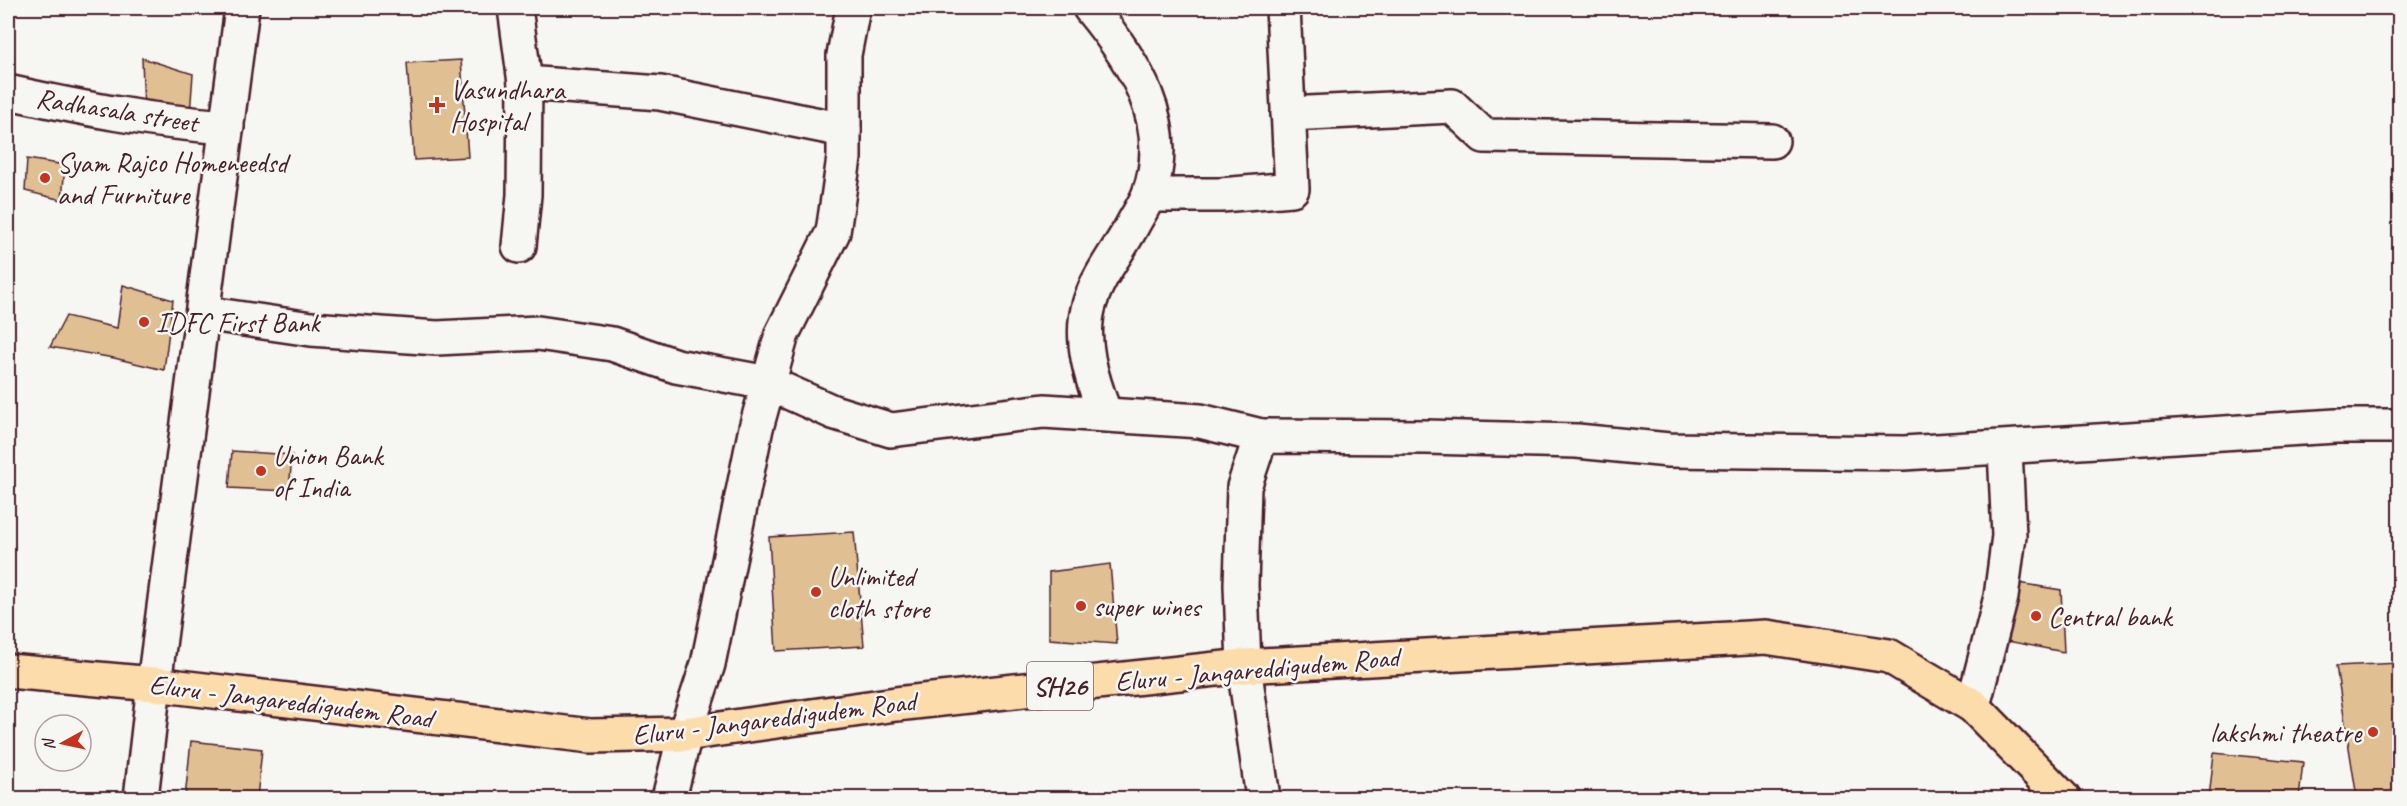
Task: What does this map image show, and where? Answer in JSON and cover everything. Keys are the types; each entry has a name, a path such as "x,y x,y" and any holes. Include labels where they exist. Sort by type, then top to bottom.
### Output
{"main road":[{"name":"Eluru - Jangareddigudem Road","path":"8,671 154,684 591,736 685,734 896,704 1244,666 1766,638 1889,656 1973,706 2063,798"}],"street":[{"path":"141,798 242,8"},
{"path":"515,8 525,83 524,195 519,246"},
{"path":"669,798 685,734 708,664 756,428 782,334 833,232 844,158 844,55 853,8"},
{"path":"1090,8 1122,47 1142,83 1154,119 1157,161 1149,195 1102,274 1089,304 1086,338 1092,379 1105,414"},
{"path":"1149,195 1221,195 1292,189 1283,8"},
{"path":"525,83 660,93 844,130"},
{"name":"Radhasala street","path":"8,92 101,113 154,121 227,127"},
{"path":"1288,114 1452,106 1484,136 1772,141"},
{"path":"203,313 311,328 437,338 538,333 612,344 676,366 768,383 833,412 891,430 1044,411 1200,421 1261,436 1577,441 1669,450 1904,453 2336,426 2400,426"},
{"path":"1261,436 1244,487 1241,585 1244,666 1263,798"},
{"path":"1973,706 2001,597 2007,546 2005,448"}],"building":[{"path":"142,58 193,74 190,114 144,110"},
{"path":"461,60 468,157 414,160 407,63"},
{"name":"Syam Rajco Homeneedsd and Furniture","path":"27,159 65,165 62,200 25,191"},
{"name":"IDFC First Bank","path":"123,285 173,300 164,370 114,358 50,347 66,316 117,328"},
{"name":"Union Bank of India","path":"232,451 292,455 289,491 229,488"},
{"name":"Unlimited cloth store","path":"854,532 864,646 776,651 769,537"},
{"name":"super wines","path":"1110,564 1117,644 1049,639 1049,572"},
{"name":"Central bank","path":"2012,582 2061,590 2064,652 2007,641"},
{"name":"lakshmi theatre","path":"2400,663 2400,798 2357,798 2336,666"},
{"path":"191,741 262,749 257,798 185,798"},
{"path":"2214,753 2303,762 2299,798 2209,798"}],"place":[{"name":"Vasundhara Hospital","path":"437,105"},
{"name":"Syam Rajco Homeneedsd and Furniture","path":"45,178"},
{"name":"IDFC First Bank","path":"144,322"},
{"name":"Union Bank of India","path":"261,471"},
{"name":"Unlimited cloth store","path":"816,592"},
{"name":"super wines","path":"1081,606"},
{"name":"Central bank","path":"2036,616"},
{"name":"lakshmi theatre","path":"2373,732"}]}
